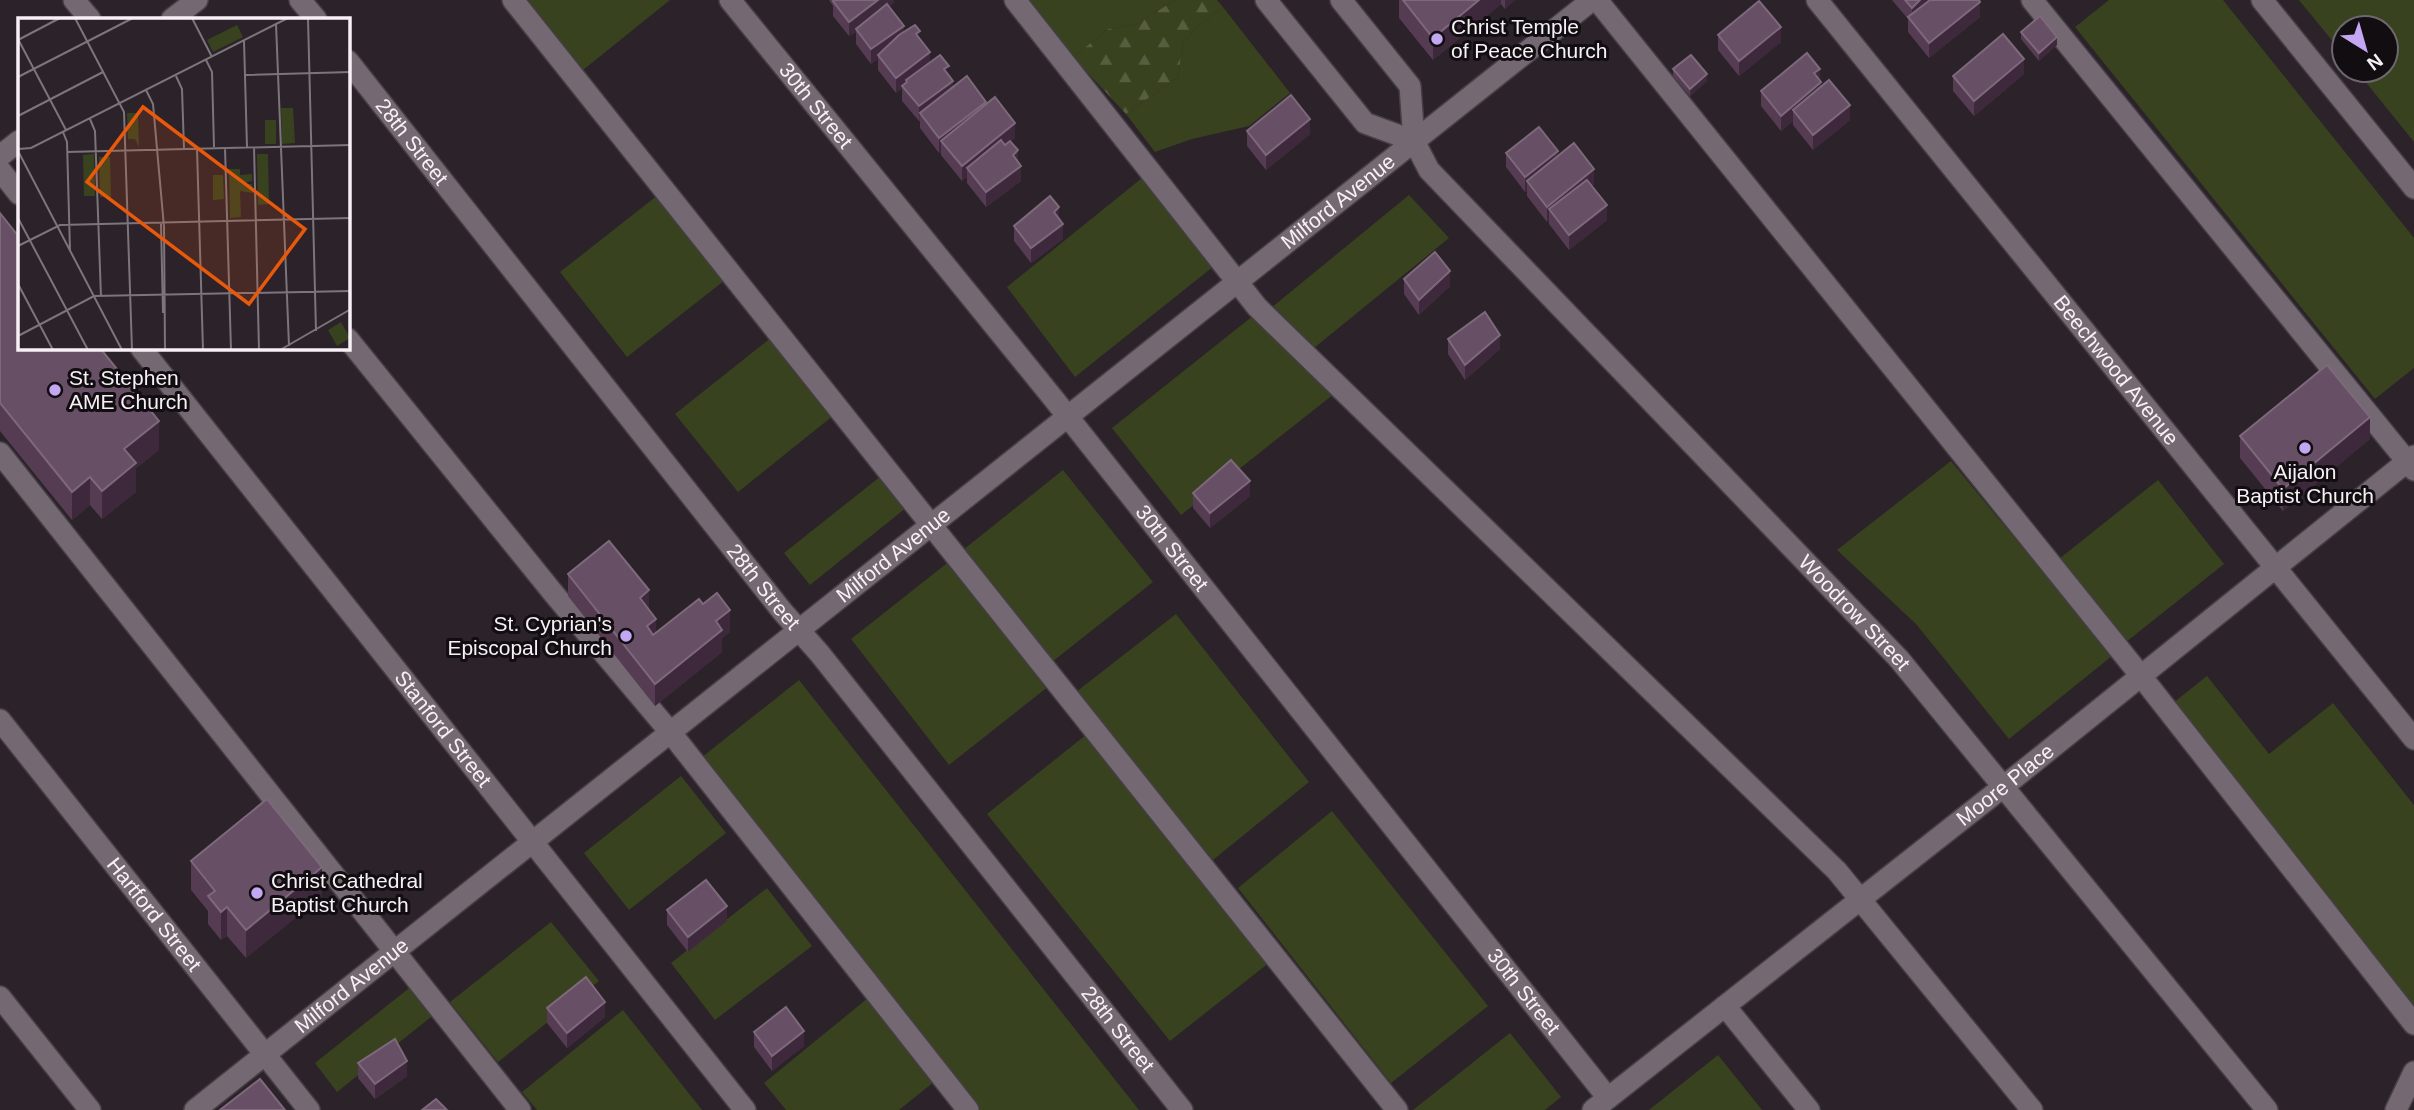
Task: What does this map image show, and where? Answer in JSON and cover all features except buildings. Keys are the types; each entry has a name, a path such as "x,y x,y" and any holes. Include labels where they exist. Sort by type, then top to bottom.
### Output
{"street":[{"path":"74,0 89,18"},
{"path":"174,18 197,0"},
{"path":"300,0 315,18"},
{"path":"513,0 1397,1110"},
{"name":"30th Street","path":"730,0 1068,417 1601,1104"},
{"path":"1015,0 1257,307 1827,861 1861,898 2032,1110"},
{"path":"1266,0 1364,122 1414,141"},
{"name":"Woodrow Street","path":"1341,0 1410,86 1414,141 1429,170 1899,660 2267,1110"},
{"path":"1595,0 2141,676 2414,1024"},
{"name":"Milford Avenue","path":"195,1110 1595,0"},
{"name":"Beechwood Avenue","path":"1817,0 2414,740"},
{"path":"2032,0 2412,463"},
{"path":"2262,0 2414,188"},
{"name":"28th Street","path":"350,64 782,611 1182,1110"},
{"path":"0,156 18,142"},
{"path":"0,170 18,193"},
{"path":"350,341 554,594 671,733 968,1110"},
{"name":"Stanford Street","path":"143,350 745,1110"},
{"path":"0,453 393,953 520,1110"},
{"name":"Moore Place","path":"1601,1104 2003,787 2275,568 2412,463"},
{"name":"Hartford Street","path":"0,720 309,1110"},
{"path":"0,997 90,1110"},
{"path":"1725,1006 1809,1110"},
{"path":"2396,1110 2414,1072"}],"green space":[{"path":"527,0 670,0 583,70"},
{"path":"1029,0 1175,0 1135,25 1108,29 1073,57"},
{"path":"1175,0 1217,0 1223,7 1196,28 1183,43 1178,77 1126,114 1073,57 1108,29 1135,25"},
{"path":"2109,0 2223,0 2414,238 2414,368 2375,399 2075,27"},
{"path":"2299,0 2414,0 2414,142 2367,84 2400,84 2400,14 2330,14 2330,38"},
{"path":"1223,7 1290,93 1249,126 1192,139 1155,152 1126,114 1178,77 1183,43 1196,28"},
{"path":"1142,178 1214,266 1075,377 1007,287"},
{"path":"658,195 725,280 627,357 560,272"},
{"path":"1409,195 1449,238 1314,348 1271,308"},
{"path":"1254,315 1334,394 1181,515 1112,428"},
{"path":"772,337 834,415 738,492 675,414"},
{"path":"1951,461 2112,656 2009,739 1916,624 1837,550"},
{"path":"1063,470 1153,582 1052,662 963,550"},
{"path":"881,476 907,507 810,585 784,553"},
{"path":"2158,480 2224,564 2126,642 2059,559"},
{"path":"951,560 1049,686 949,765 851,639"},
{"path":"1176,614 1309,782 1213,860 1076,692"},
{"path":"2207,676 2269,754 2333,703 2414,805 2414,1006 2173,703"},
{"path":"799,680 1139,1110 973,1110 697,761"},
{"path":"1087,734 1270,962 1170,1041 987,814"},
{"path":"681,776 726,833 629,910 584,853"},
{"path":"1332,811 1488,1006 1391,1083 1238,888"},
{"path":"767,888 812,946 715,1020 671,963"},
{"path":"551,922 599,981 498,1062 450,1002"},
{"path":"413,985 436,1013 337,1092 315,1063"},
{"path":"868,998 935,1081 899,1110 786,1110 764,1083"},
{"path":"623,1010 702,1110 537,1110 522,1092"},
{"path":"1510,1033 1561,1097 1545,1110 1413,1110"},
{"path":"1718,1055 1762,1110 1649,1110"}],"place":[{"name":"Christ Temple of Peace Church","path":"1437,39"},
{"name":"St. Stephen AME Church","path":"55,390"},
{"name":"Aijalon Baptist Church","path":"2305,448"},
{"name":"St. Cyprian's Episcopal Church","path":"626,636"},
{"name":"Christ Cathedral Baptist Church","path":"257,893"}]}
